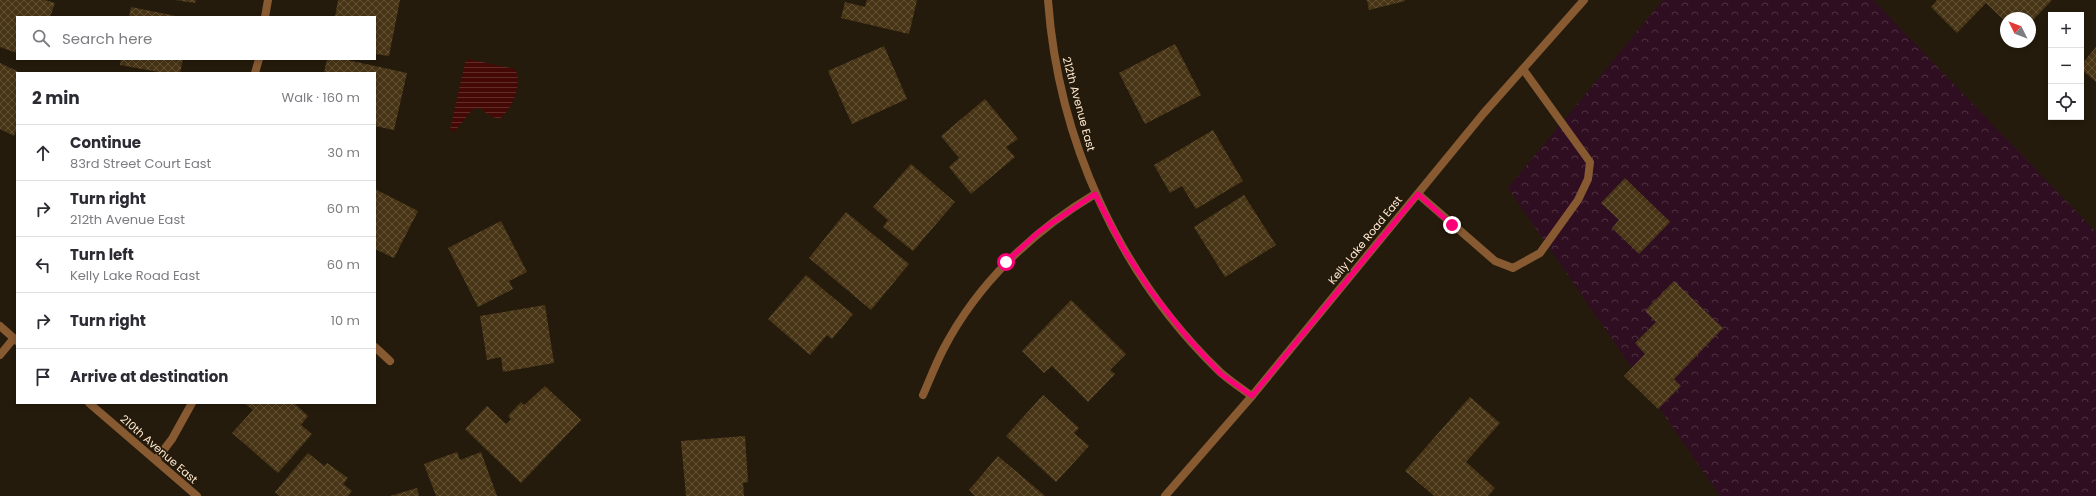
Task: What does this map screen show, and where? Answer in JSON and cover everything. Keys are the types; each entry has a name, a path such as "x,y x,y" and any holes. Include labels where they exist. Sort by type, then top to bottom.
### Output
{"street":[{"path":"265,16 268,0"},
{"name":"212th Avenue East","path":"1048,0 1057,71 1074,139 1095,194 1123,248 1150,290 1187,337 1221,374 1252,396"},
{"name":"Kelly Lake Road East","path":"1165,496 1252,396 1482,114 1584,0"},
{"path":"255,72 259,60"},
{"path":"1418,194 1495,261 1513,268 1540,253 1578,200 1588,179 1590,162 1523,69"},
{"path":"923,395 944,348 968,308 1006,262 1040,231 1095,194"},
{"path":"0,326 16,340 0,355"},
{"path":"376,348 390,360"},
{"name":"210th Avenue East","path":"91,404 197,496"},
{"path":"156,460 172,439 191,404"}],"green space":[{"path":"1663,0 1873,0 2096,232 2096,496 1720,496 1508,188"}],"shaded area":[{"path":"468,59 515,69 518,82 517,89 508,110 499,119 490,116 480,108 473,109 454,132 450,130 465,63"}],"building":[{"path":"0,0 45,0 55,3 50,16 16,16 16,53 0,47"},
{"path":"175,0 196,0 195,3"},
{"path":"338,0 400,0 389,56 376,54 376,16 335,16"},
{"path":"867,0 917,0 909,34 841,18 845,2 865,7"},
{"path":"1367,0 1405,0 1405,1 1369,10"},
{"path":"1937,0 2052,0 2036,17 2036,12 2000,12 2000,16 1986,3 1957,33 1931,7"},
{"path":"131,7 176,16 129,16"},
{"path":"1175,44 1201,95 1145,124 1119,73"},
{"path":"884,46 907,99 852,124 828,71"},
{"path":"2096,47 2096,82 2084,72 2084,61"},
{"path":"121,60 183,60 180,72 158,72 120,65"},
{"path":"327,60 348,60 407,73 394,130 376,126 376,72 324,72"},
{"path":"0,63 19,72 16,72 16,131 14,136 0,129"},
{"path":"985,99 1018,139 1006,147 1015,157 971,194 949,167 959,158 941,136"},
{"path":"1213,130 1243,181 1196,209 1182,186 1170,193 1154,165"},
{"path":"911,164 955,202 913,251 883,227 888,220 873,207"},
{"path":"1625,178 1670,222 1639,254 1612,228 1619,220 1601,203"},
{"path":"376,190 418,211 394,258 376,249"},
{"path":"1244,195 1276,245 1225,277 1194,227"},
{"path":"846,212 909,264 871,310 809,258"},
{"path":"501,221 527,272 509,281 513,289 478,307 448,248"},
{"path":"806,275 853,314 832,339 827,335 810,355 768,319"},
{"path":"1674,281 1723,328 1674,379 1681,386 1658,409 1624,376 1645,354 1635,343 1656,322 1645,311"},
{"path":"1071,300 1126,354 1110,370 1115,374 1088,402 1052,366 1044,373 1022,351"},
{"path":"545,305 554,363 503,372 501,357 487,360 480,316"},
{"path":"545,386 581,420 521,483 465,429 487,406 506,424 511,419 508,416 521,402 524,405"},
{"path":"1043,395 1079,428 1074,433 1089,446 1056,482 1006,436"},
{"path":"1470,397 1500,423 1466,462 1495,488 1488,496 1434,496 1405,471"},
{"path":"245,404 295,404 308,416 301,425 312,434 278,473 232,433 253,410"},
{"path":"745,436 748,482 743,483 744,496 686,496 681,441"},
{"path":"457,452 460,460 481,452 497,496 436,496 424,464"},
{"path":"308,453 324,466 327,463 348,478 343,484 352,491 348,496 280,496 275,492"},
{"path":"998,456 1045,496 975,496 969,490"},
{"path":"417,488 419,496 390,496"}],"route":[{"path":"1006,262 1040,231 1095,194 1123,248 1150,290 1187,337 1221,374 1252,396 1418,194 1452,225"}]}
